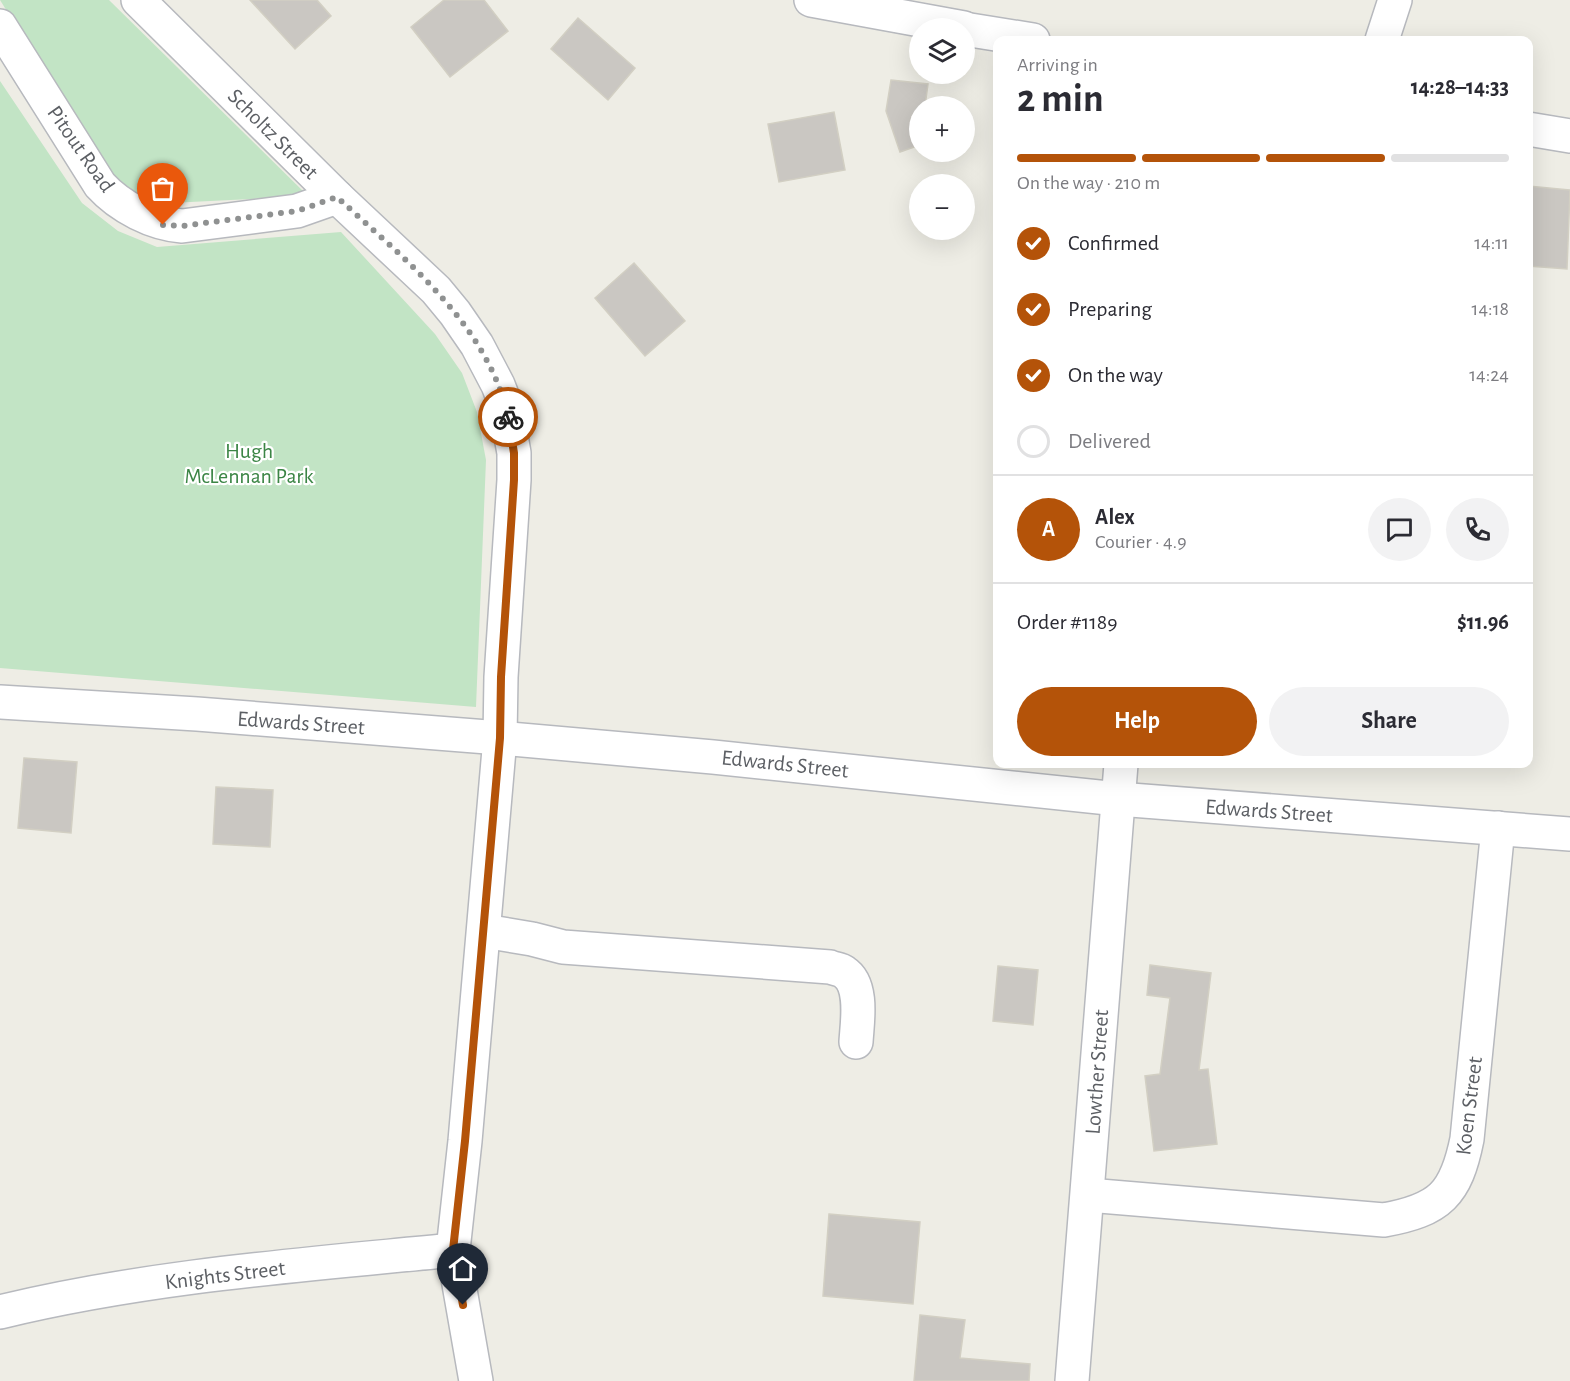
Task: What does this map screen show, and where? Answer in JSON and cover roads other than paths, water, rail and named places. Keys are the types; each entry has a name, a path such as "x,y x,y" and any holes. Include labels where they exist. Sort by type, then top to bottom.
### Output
{"street":[{"path":"811,0 909,18"},
{"path":"1383,36 1395,0"},
{"name":"Scholtz Street","path":"146,4 337,197 436,290 477,345 505,403 514,453 514,480 501,677 500,738 465,1141 453,1250 476,1381"},
{"name":"Pitout Road","path":"0,26 100,185 109,195 152,220 163,225 182,226 297,211 337,197"},
{"path":"975,30 1010,36"},
{"path":"1533,130 1570,136"},
{"name":"Edwards Street","path":"0,702 197,714 500,738 713,757 1118,799 1570,834"},
{"name":"Lowther Street","path":"1072,1381 1121,768"},
{"name":"Koen Street","path":"1088,1195 1384,1220 1416,1213 1444,1196 1461,1167 1467,1139 1498,828"},
{"path":"484,931 563,947 830,967 845,972 853,984 859,1004 856,1042"},
{"name":"Knights Street","path":"0,1312 46,1301 131,1286 453,1250"}],"park label":[{"name":"Hugh McLennan Park","path":"249,464"}]}
